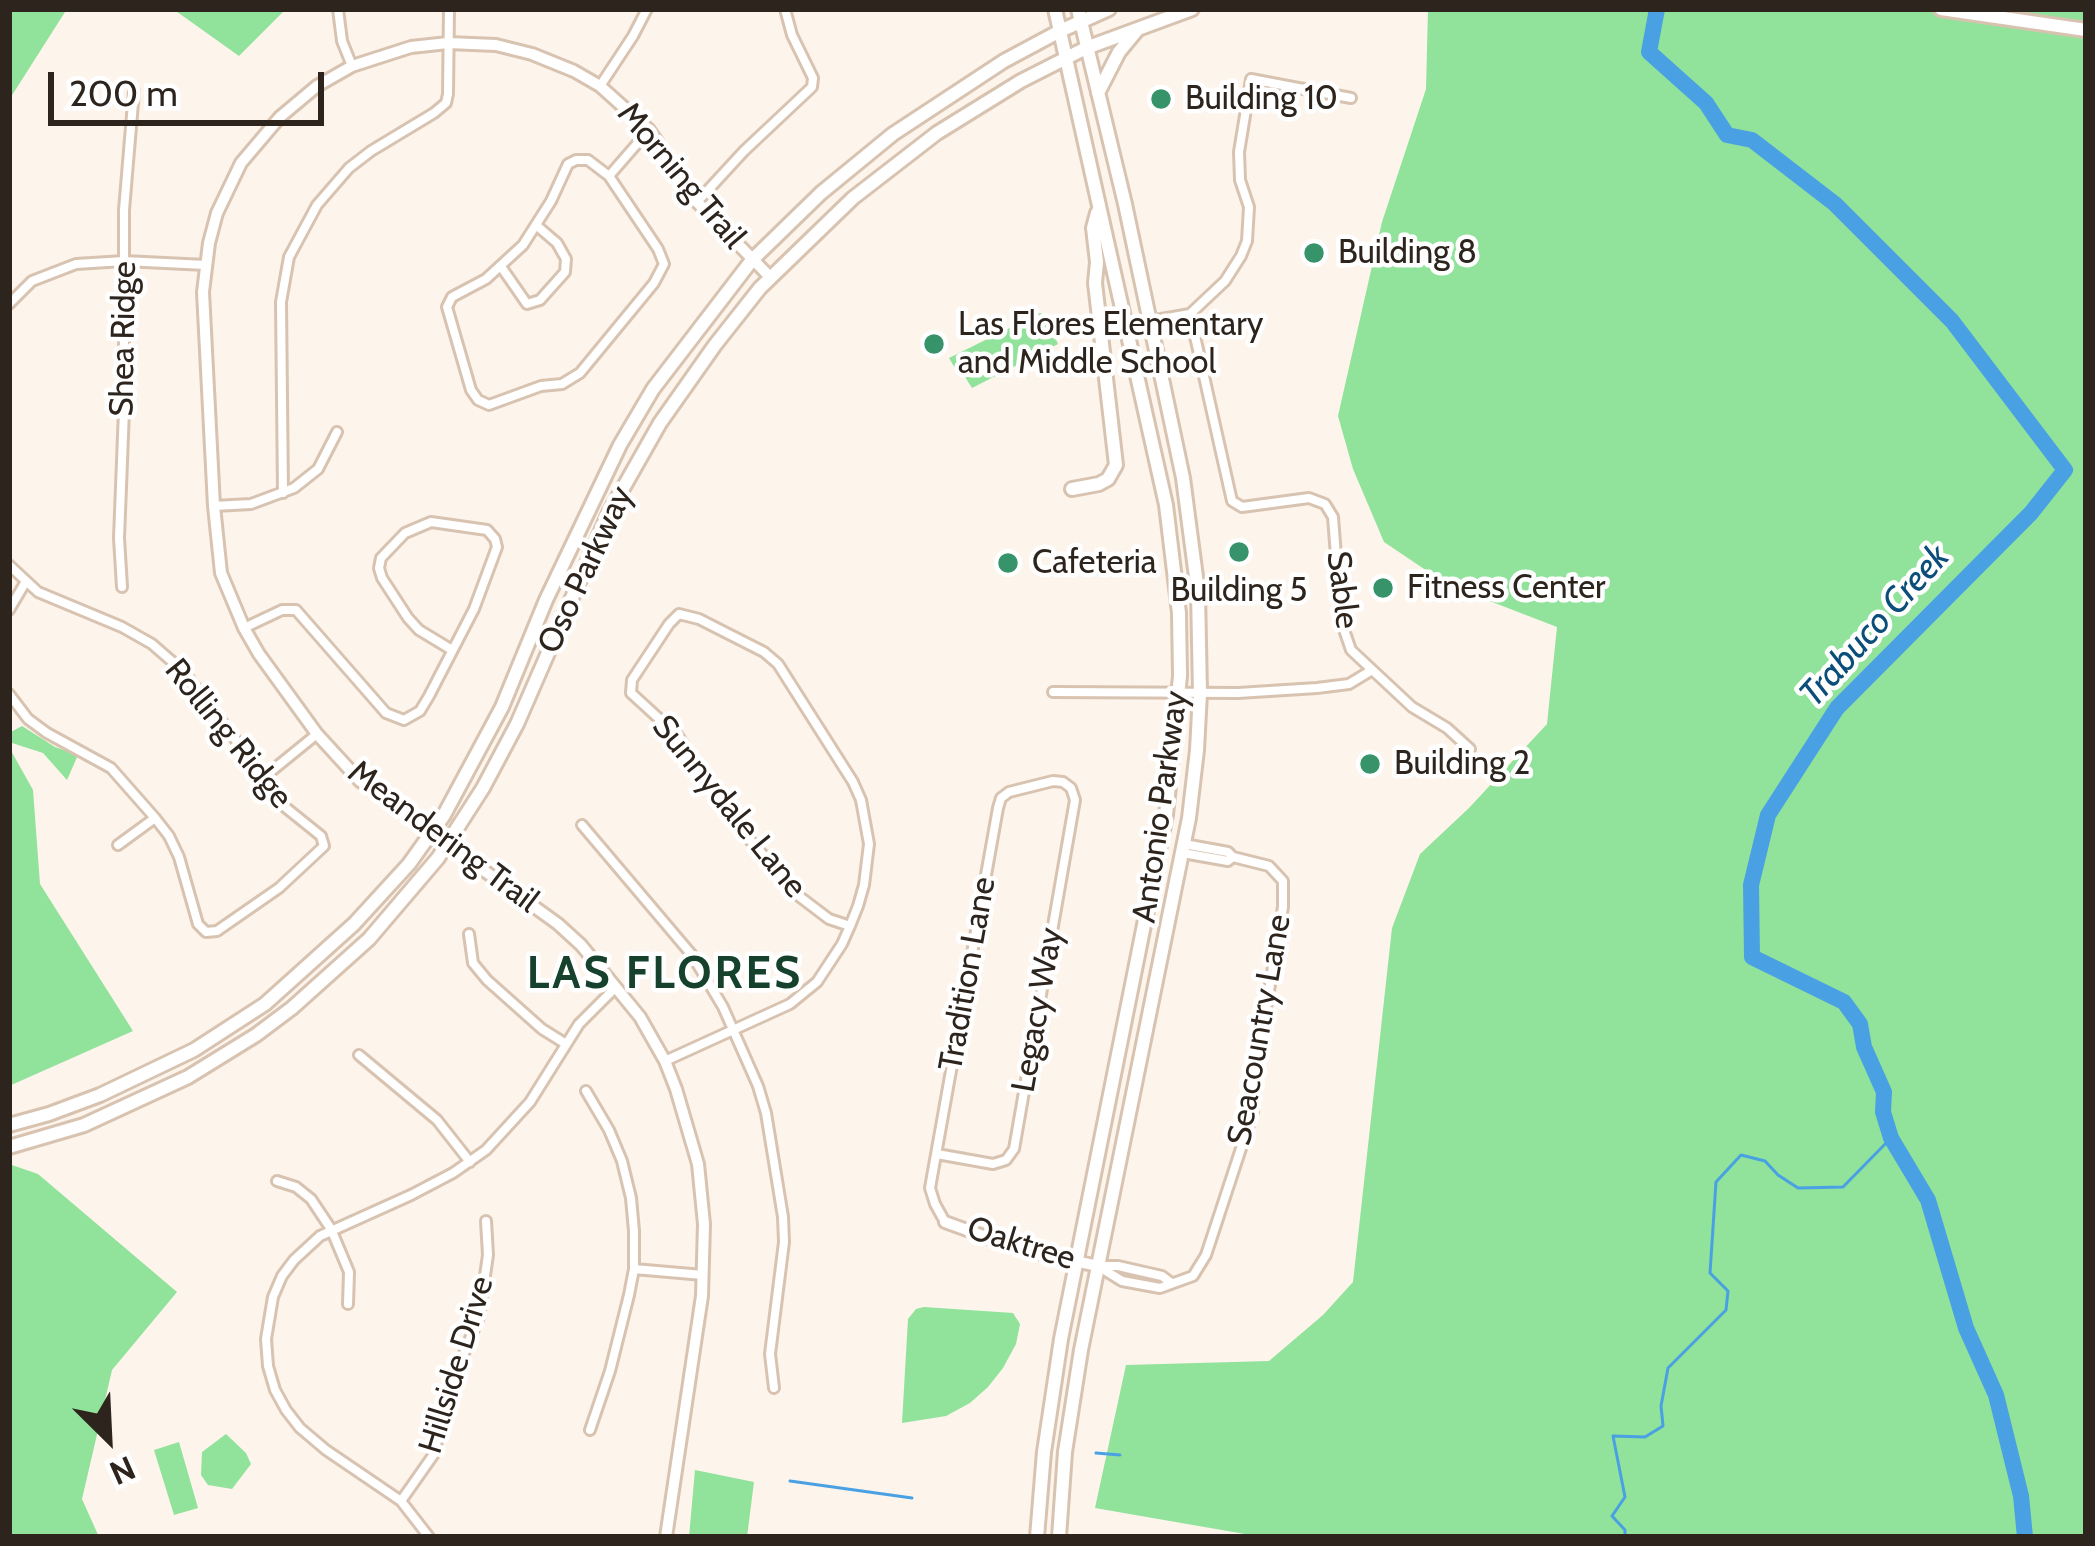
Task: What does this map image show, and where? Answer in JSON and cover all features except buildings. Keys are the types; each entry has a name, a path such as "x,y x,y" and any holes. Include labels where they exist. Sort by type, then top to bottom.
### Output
{"main road":[{"name":"Antonio Parkway","path":"1037,1537 1051,1398 1166,815 1180,693 1179,613 1166,506 1054,9"},
{"name":"Oso Parkway","path":"9,1125 100,1095 194,1050 265,1004 330,948 432,834 502,707 546,600 620,445 664,373 752,260 821,193 893,134 1079,15 1109,9"},
{"name":"Oso Parkway","path":"9,1147 117,1111 188,1078 256,1035 369,939 447,844 483,788 634,468 690,380 770,277 898,160 977,106 1086,48 1192,9"},
{"path":"1941,9 2086,30"},
{"name":"Antonio Parkway","path":"1059,1537 1081,1350 1183,849 1198,750 1200,693 1192,534 1150,321 1079,15"},
{"path":"1098,94 1119,52 1139,26"},
{"path":"1072,489 1099,484 1116,465 1095,283 1093,228 1099,206"}],"street":[{"path":"338,9 342,41 352,66"},
{"path":"283,493 281,302 290,257 317,205 350,168 446,103 449,9"},
{"path":"600,86 647,9"},
{"path":"697,202 812,87 813,78 785,9"},
{"name":"Morning Trail","path":"206,265 217,212 241,163 298,100 352,66 411,47 448,43 532,54 600,86 650,130 697,202 770,277"},
{"path":"1150,321 1190,314 1225,281 1241,256 1249,207 1240,180 1239,152 1252,79 1352,98"},
{"name":"Shea Ridge","path":"122,587 124,210 134,91"},
{"path":"609,176 650,130"},
{"path":"588,160 609,176 664,264 654,284 580,373 562,384 542,386 489,405 471,390 446,307 452,297 502,267 536,225 568,164 588,160"},
{"path":"502,267 527,304 540,300 565,272 566,259 557,243 536,225"},
{"path":"9,304 32,281 76,264 206,265"},
{"name":"Meandering Trail","path":"206,265 204,323 220,573 244,628 317,734 360,781 558,924 616,986 640,1016 665,1061 690,1129 703,1193 703,1275 666,1537"},
{"name":"Sable","path":"1190,314 1232,501 1242,507 1309,498 1330,510 1343,635 1351,650 1412,707 1470,749"},
{"path":"214,506 251,504 294,488 317,469 337,432"},
{"path":"244,628 282,610 296,610 386,713 404,720 420,711 474,609 497,547 487,530 431,522 405,533 381,559 379,568 408,618 452,650"},
{"name":"Rolling Ridge","path":"9,565 53,601 152,644 182,670 280,803 321,836 323,846 279,888 218,931 206,932 199,924 179,857 154,818"},
{"path":"9,610 26,583"},
{"name":"Sunnydale Lane","path":"680,614 764,652 778,664 853,782 869,844 864,885 850,926 800,897 735,823 678,736 631,693 632,680 680,614"},
{"name":"Sable","path":"1053,692 1317,688 1349,684 1372,670"},
{"path":"9,694 47,733 111,768 154,818 118,845"},
{"path":"264,777 317,734"},
{"name":"Tradition Lane","path":"945,1222 930,1188 1001,798 1053,781 1071,788"},
{"name":"Legacy Way","path":"937,1154 993,1164 1006,1160 1014,1149 1075,800 1071,788"},
{"path":"582,825 692,955 734,1030 758,1086 783,1217 770,1354 774,1388"},
{"name":"Seacountry Lane","path":"1099,1266 1123,1281 1160,1288 1193,1276 1206,1255 1253,1112 1283,881 1269,866 1183,849"},
{"path":"665,1061 790,1004 830,964 850,926"},
{"path":"469,934 473,962 487,980 566,1044"},
{"path":"430,1537 401,1501 300,1428 274,1390 268,1366 268,1316 282,1276 308,1246 331,1229 411,1195 470,1162 505,1132 530,1102 579,1024 616,986"},
{"path":"359,1055 436,1120 470,1162"},
{"path":"586,1091 622,1161 631,1198 634,1269 590,1430"},
{"path":"277,1181 296,1186 311,1199 331,1229 349,1272 348,1304"},
{"name":"Hillside Drive","path":"401,1501 434,1454 448,1392 479,1316 488,1256 486,1220"},
{"name":"Oaktree","path":"945,1222 1019,1249 1099,1266"},
{"path":"634,1269 703,1275"}],"green space":[{"path":"9,9 70,9 9,100"},
{"path":"173,9 286,9 239,56"},
{"path":"1428,9 2086,9 2086,1537 1262,1537 1095,1508 1126,1365 1269,1361 1353,1282 1392,928 1420,854 1547,724 1557,627 1448,585 1384,542 1353,469 1338,416 1382,222 1426,89"},
{"path":"1040,313 1058,344 972,388 949,358"},
{"path":"22,726 78,755 67,780 43,753 9,742 9,733"},
{"path":"9,747 33,790 40,884 133,1031 9,1086"},
{"path":"9,1164 38,1174 177,1292 112,1370 82,1499 99,1537 9,1537"},
{"path":"924,1307 1013,1313 1020,1324 1003,1368 970,1403 946,1416 902,1423 908,1319"},
{"path":"226,1434 251,1464 232,1489 208,1485 201,1475 202,1452"},
{"path":"179,1442 198,1508 174,1515 154,1450"},
{"path":"695,1470 754,1482 747,1537 689,1537"}],"waterway":[{"name":"Trabuco Creek","path":"1657,9 1649,52 1706,103 1727,135 1752,140 1835,204 1952,321 2065,470 2031,513 1837,708 1768,815 1751,885 1752,957 1844,1002 1860,1024 1864,1047 1884,1092 1883,1112 1891,1138 1928,1200 1966,1328 1996,1395 2021,1496 2025,1537"},
{"path":"1625,1537 1625,1530 1612,1516 1625,1497 1613,1436 1645,1437 1663,1426 1661,1406 1668,1368 1726,1310 1728,1291 1710,1273 1716,1182 1741,1155 1765,1161 1798,1188 1843,1187 1891,1138"},
{"path":"1096,1453 1120,1455"},
{"path":"790,1481 912,1498"}],"place":[{"name":"Building 10","path":"1161,99"},
{"name":"Building 8","path":"1314,253"},
{"name":"Las Flores Elementary and Middle School","path":"934,344"},
{"name":"Building 5","path":"1239,552"},
{"name":"Cafeteria","path":"1008,563"},
{"name":"Fitness Center","path":"1383,588"},
{"name":"Building 2","path":"1370,764"}],"district":[{"name":"LAS FLORES","path":"665,975"}]}
